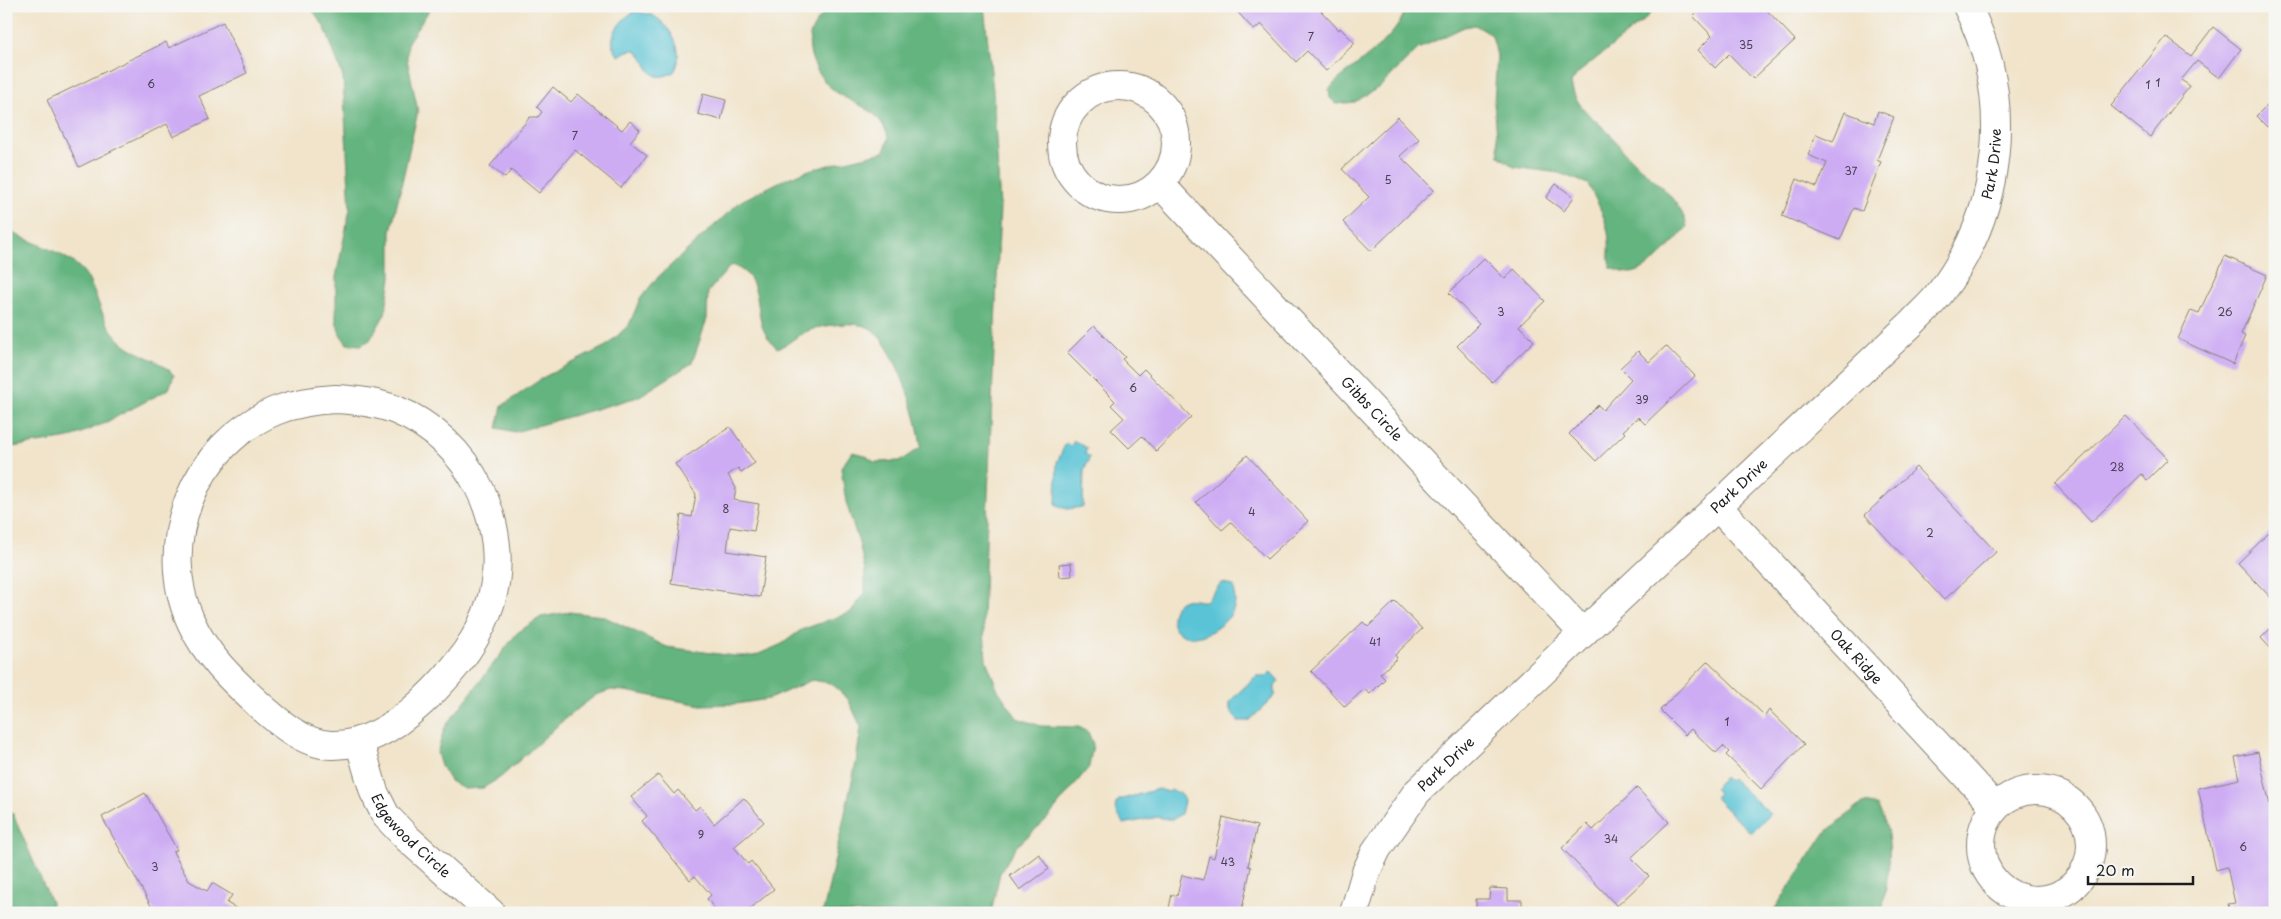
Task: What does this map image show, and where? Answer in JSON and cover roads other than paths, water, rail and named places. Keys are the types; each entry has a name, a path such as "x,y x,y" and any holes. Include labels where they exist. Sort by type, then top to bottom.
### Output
{"street":[{"name":"Park Drive","path":"1354,913 1366,872 1377,849 1417,792 1912,323 1940,293 1964,258 1980,224 1992,179 1996,132 1995,95 1990,68 1982,41 1967,6"},
{"path":"1119,86 1141,90 1159,103 1172,121 1176,143 1172,165 1160,184 1142,196 1120,201 1098,196 1079,184 1067,166 1062,144 1066,122 1079,103 1097,90 1119,86"},
{"name":"Gibbs Circle","path":"1160,184 1583,633"},
{"path":"315,400 356,400 377,404 409,416 433,431 462,460 474,478 490,516 495,536 496,578 492,599 485,618 464,655 430,694 412,711 380,733 359,741 339,745 318,743 290,730 271,716 225,672 200,639 186,608 179,581 177,560 182,518 198,480 210,462 230,439 256,421 294,404 315,400"},
{"name":"Oak Ridge","path":"1717,506 1996,807"},
{"name":"Edgewood Circle","path":"359,741 374,792 386,816 402,834 491,913"},
{"path":"2034,790 2055,794 2074,805 2086,823 2091,844 2088,865 2076,884 2058,896 2037,901 2016,897 1998,886 1985,868 1980,847 1984,826 1996,807 2013,795 2034,790"}],"water":[{"path":"634,12 654,16 661,21 671,34 678,49 677,65 674,72 665,76 658,76 653,74 640,54 635,50 627,51 619,56 614,50 613,37 615,31"},
{"path":"1074,441 1087,448 1085,454 1090,457 1084,470 1083,507 1067,509 1056,505 1057,462 1066,443 1071,446"},
{"path":"1222,582 1235,587 1235,604 1230,616 1215,629 1201,636 1190,637 1181,634 1175,628 1172,621 1172,613 1176,606 1186,600 1206,601"},
{"path":"1271,672 1279,681 1275,685 1275,696 1249,721 1238,721 1230,711 1230,701 1256,676 1266,676"},
{"path":"1724,777 1729,781 1732,778 1770,814 1751,833 1714,797 1718,793 1714,788"},
{"path":"1158,789 1180,793 1184,801 1181,814 1172,820 1158,817 1123,824 1116,812 1115,806 1119,800"}]}
